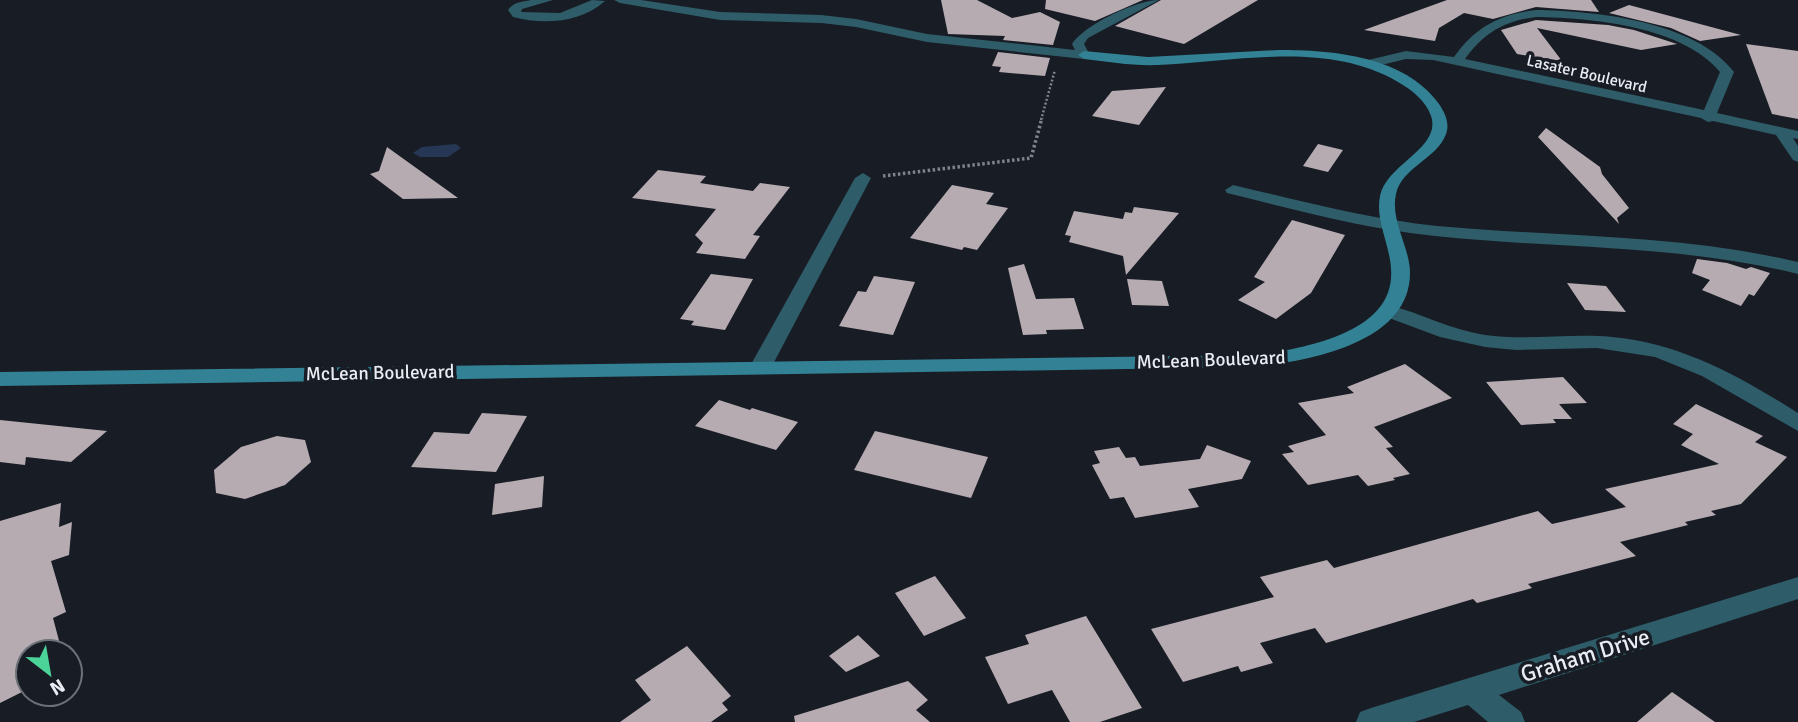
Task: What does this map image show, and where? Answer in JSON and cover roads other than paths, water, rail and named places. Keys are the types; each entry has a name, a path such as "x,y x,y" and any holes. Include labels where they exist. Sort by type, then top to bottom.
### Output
{"street":[{"path":"547,0 518,6 513,10 517,15 547,19 583,11 597,1 618,0 720,16 821,19 856,23 927,38 1157,62 1309,54 1349,58 1368,64 1399,76 1413,86 1432,104 1442,125 1435,142 1400,172 1394,181 1388,202 1401,272 1400,286 1388,311 1435,329 1486,341 1614,343 1657,352 1701,368 1749,392 1798,422"},
{"path":"1084,55 1078,44 1083,36 1153,0"},
{"path":"1457,61 1473,38 1502,20 1517,15 1552,12 1614,20 1698,48 1724,64 1727,72 1708,118"},
{"name":"Lasater Boulevard","path":"1368,64 1406,55 1457,61 1708,118 1798,135"},
{"path":"1782,133 1798,157"},
{"path":"760,368 863,178"},
{"path":"1233,190 1392,226 1700,250 1751,257 1798,268"},
{"name":"McLean Boulevard","path":"0,379 1257,361 1321,349 1361,332 1388,311"},
{"name":"Graham Drive","path":"1371,722 1798,588"},
{"path":"1473,691 1510,722"}],"water":[{"path":"456,144 461,148 448,157 420,157 413,153 422,147"}]}
